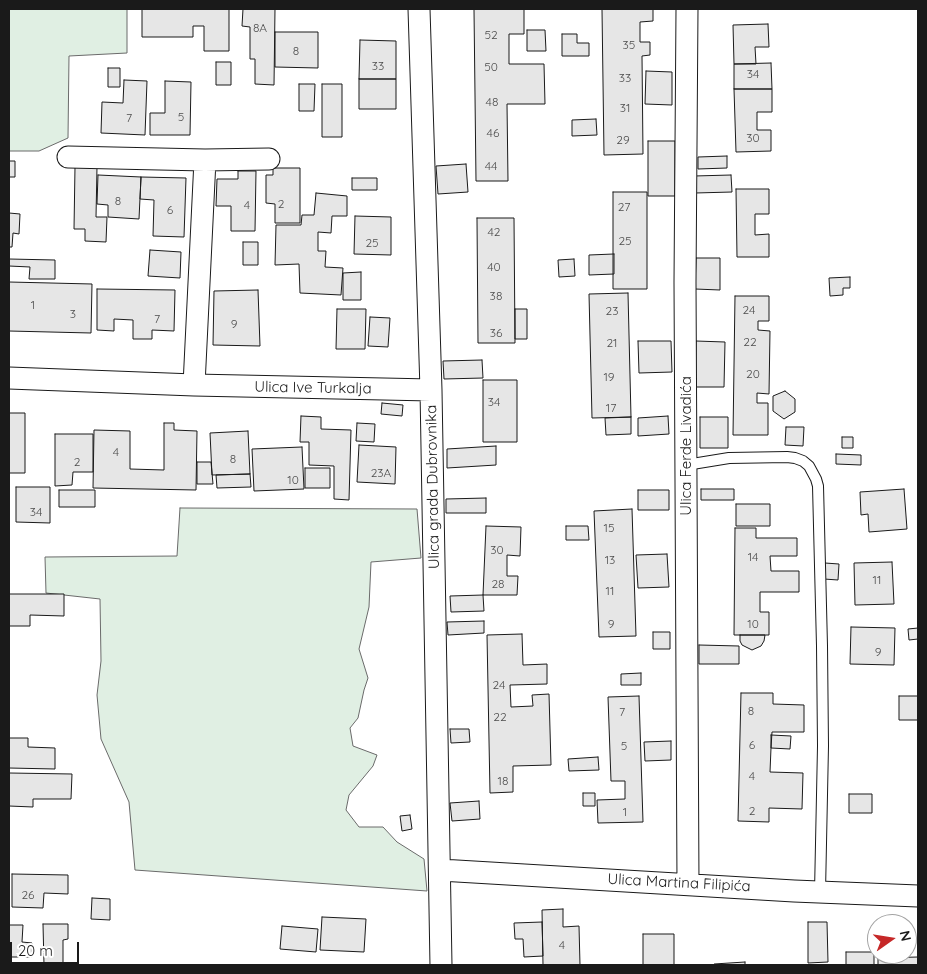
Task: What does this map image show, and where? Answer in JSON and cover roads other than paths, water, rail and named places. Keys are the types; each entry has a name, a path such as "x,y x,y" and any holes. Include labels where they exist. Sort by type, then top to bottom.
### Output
{"street":[{"name":"Ulica grada Dubrovnika","path":"419,9 431,390 441,965"},
{"name":"Ulica Ferde Livadića","path":"687,9 685,282 688,884"},
{"path":"68,157 205,160 269,159"},
{"path":"194,385 205,160"},
{"name":"Ulica Ive Turkalja","path":"9,378 194,385 431,390"},
{"name":"Ulica Martina Filipića","path":"440,870 918,896"}],"lane":[{"path":"686,465 728,458 787,457 795,458 809,466 816,479 818,486 823,746 820,892"}]}
